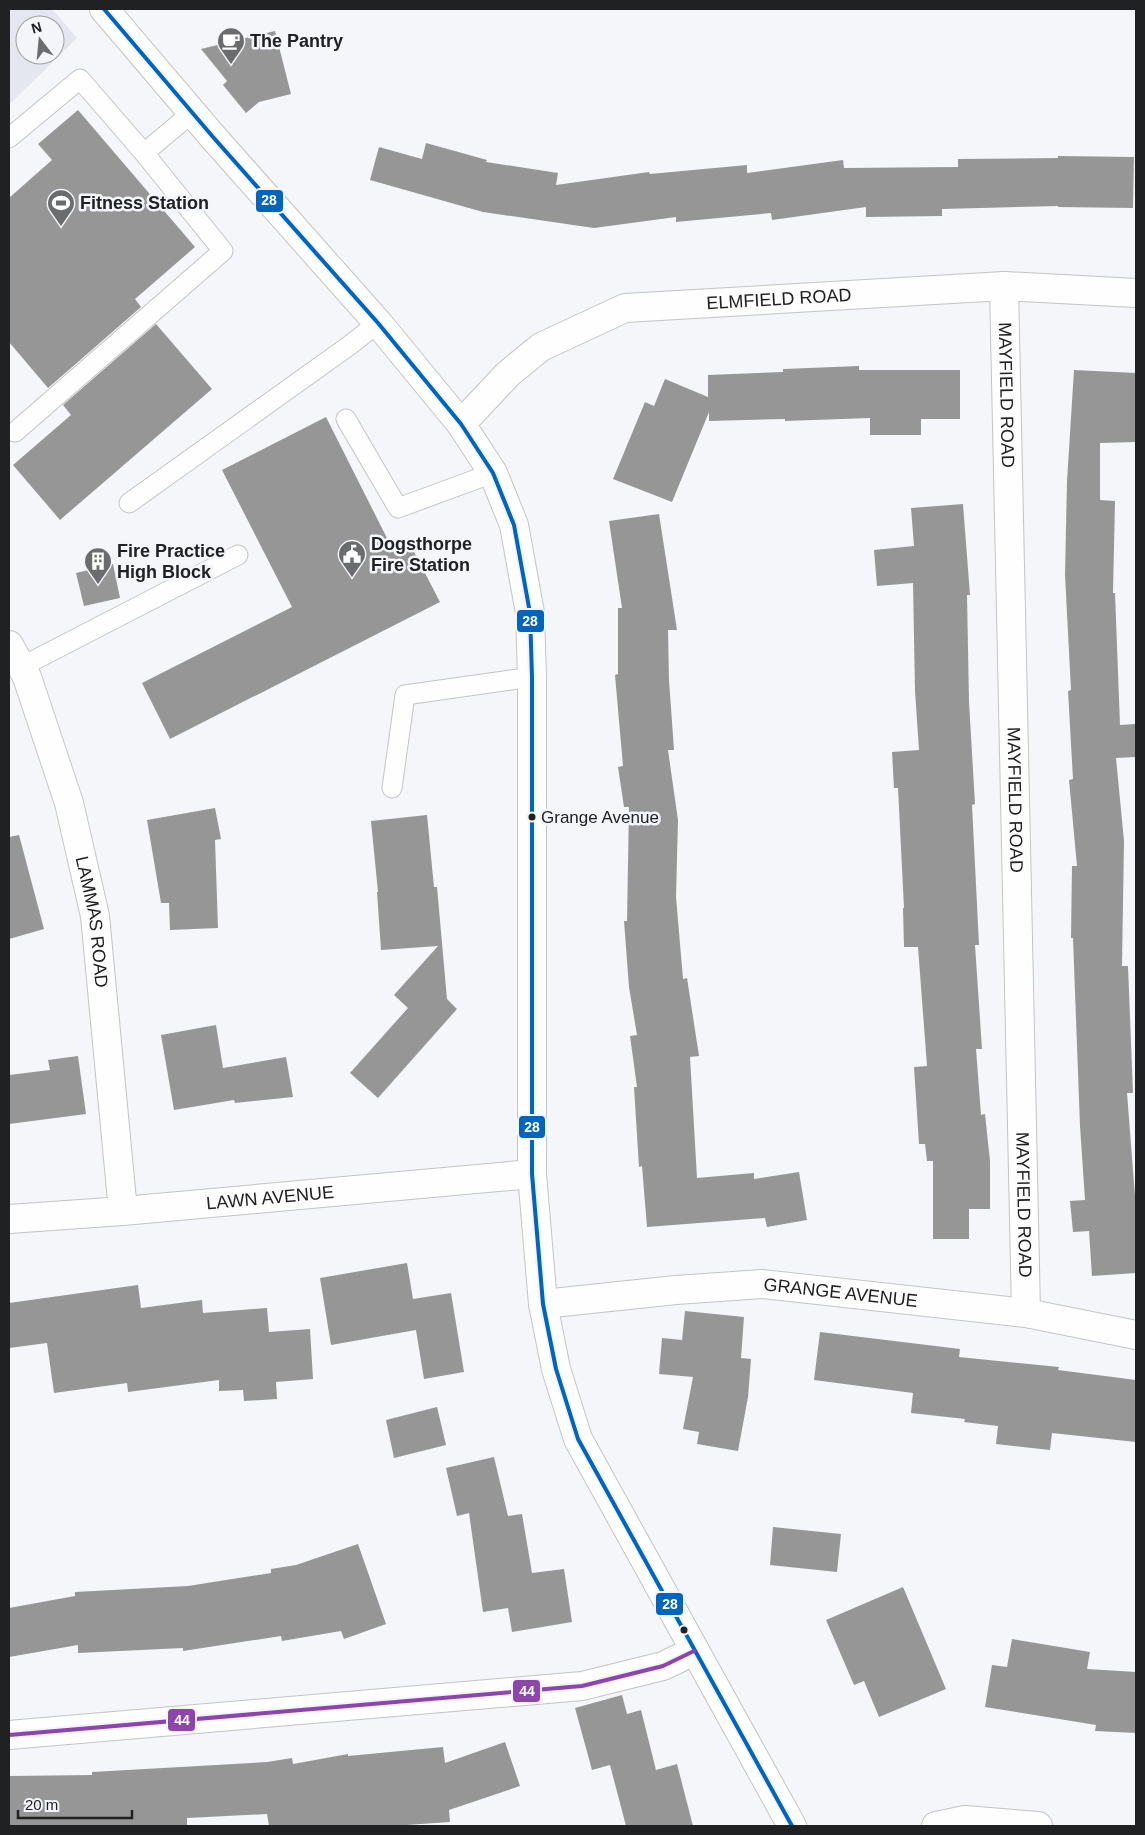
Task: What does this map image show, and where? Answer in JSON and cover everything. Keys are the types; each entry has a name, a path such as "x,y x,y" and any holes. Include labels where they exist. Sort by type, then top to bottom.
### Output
{"street":[{"path":"104,9 192,113 378,323 461,424 493,473 514,525 530,613 532,677 532,1174 543,1304 556,1369 578,1439 792,1826"},
{"name":"ELMFIELD ROAD","path":"461,424 508,374 541,347 625,308 1004,286 1136,293"},
{"name":"MAYFIELD ROAD","path":"1004,286 1026,1313"},
{"name":"LAMMAS ROAD","path":"15,656 27,677 69,802 95,916 123,1211"},
{"name":"LAWN AVENUE","path":"9,1219 123,1211 532,1174"},
{"name":"GRANGE AVENUE","path":"543,1304 676,1290 762,1284 1026,1313 1136,1335"},
{"path":"9,1734 582,1686 663,1666 694,1651"},
{"path":"936,1826 965,1820 1038,1826"}],"lane":[{"path":"9,138 80,79 144,153 223,251 15,432"},
{"path":"144,153 192,113"},
{"path":"129,502 350,346 378,323"},
{"path":"346,419 398,508 493,473"},
{"path":"15,656 238,555"},
{"path":"392,788 405,695 532,677"}],"shaded area":[{"path":"9,9 52,9 57,15 15,15 15,65 50,65 9,105"},
{"path":"65,24 77,38 65,50"}],"building":[{"path":"275,31 291,94 259,102 246,113 223,85 227,81 201,49"},
{"path":"78,110 195,247 135,299 141,307 48,388 9,342 9,198 52,160 38,144"},
{"path":"426,143 487,160 486,162 558,173 556,185 649,172 650,174 747,165 747,173 843,160 844,168 958,167 958,159 1058,158 1058,156 1134,157 1133,208 1058,206 942,209 942,216 866,217 866,207 772,220 771,213 676,222 676,217 594,228 483,212 370,180 379,147 422,159"},
{"path":"156,324 212,389 60,520 13,465 71,415 63,405"},
{"path":"859,366 859,370 960,370 960,419 921,419 921,435 870,435 870,418 709,421 709,412 672,502 613,479 645,402 654,406 665,379 708,397 708,375 783,372 783,369"},
{"path":"1074,370 1136,373 1136,442 1100,443 1100,500 1115,501 1113,593 1115,593 1120,725 1135,724 1136,757 1116,758 1124,841 1122,966 1128,966 1133,1093 1127,1093 1136,1196 1136,1273 1092,1276 1089,1231 1073,1232 1070,1201 1085,1200 1080,1126 1073,938 1071,938 1072,866 1077,866 1069,780 1073,779 1068,691 1071,690 1065,575 1067,481"},
{"name":"Dogsthorpe Fire Station","path":"326,417 395,554 411,546 440,602 170,739 142,683 292,607 222,470"},
{"path":"963,504 970,595 967,595 969,702 975,804 972,805 979,945 975,945 982,1049 976,1049 981,1115 985,1114 990,1161 990,1209 969,1209 969,1239 933,1239 933,1161 927,1161 925,1144 919,1144 914,1067 927,1066 918,947 904,947 898,788 894,788 892,752 919,750 915,691 913,583 877,586 874,550 914,546 911,508"},
{"path":"659,514 677,630 668,630 674,750 668,750 678,820 676,897 683,979 687,978 699,1056 690,1057 697,1178 754,1173 754,1179 799,1172 807,1220 767,1227 765,1218 647,1227 642,1166 639,1167 634,1087 637,1087 630,1036 637,1035 629,987 624,921 627,921 629,807 624,807 618,767 623,766 615,675 618,674 618,608 622,608 609,521"},
{"name":"Fire Practice High Block","path":"113,564 120,598 84,606 76,573"},
{"path":"215,808 221,839 215,840 218,928 170,930 169,903 161,903 147,820"},
{"path":"427,815 434,887 437,887 447,999 457,1009 378,1098 350,1073 408,1008 394,995 438,946 381,950 371,821"},
{"path":"19,835 44,929 9,939 9,837"},
{"path":"216,1025 223,1068 286,1057 293,1097 235,1103 234,1100 174,1110 161,1035"},
{"path":"78,1056 86,1114 9,1124 9,1075 50,1070 48,1060"},
{"path":"407,1263 413,1299 451,1293 464,1372 424,1379 416,1330 331,1345 320,1278"},
{"path":"138,1285 141,1308 202,1300 203,1313 267,1308 269,1332 310,1329 313,1379 276,1382 277,1399 244,1401 243,1390 219,1391 219,1380 128,1392 127,1383 54,1393 47,1343 9,1348 9,1303"},
{"path":"685,1311 744,1317 741,1358 751,1359 748,1397 738,1451 697,1444 699,1432 683,1429 693,1377 659,1374 662,1338 682,1340"},
{"path":"820,1332 960,1349 959,1357 1059,1367 1058,1370 1136,1380 1136,1442 1052,1433 1050,1450 996,1444 998,1426 964,1422 965,1419 911,1413 913,1393 814,1380"},
{"path":"437,1407 446,1445 394,1458 386,1420"},
{"path":"494,1457 508,1516 522,1514 532,1573 564,1569 572,1622 512,1632 508,1608 483,1612 469,1513 457,1516 446,1468"},
{"path":"773,1527 841,1534 837,1572 770,1565"},
{"path":"358,1544 386,1624 344,1639 341,1631 282,1641 281,1636 183,1651 183,1648 78,1653 78,1645 9,1657 9,1608 75,1596 75,1592 188,1586 271,1573 271,1569 296,1565"},
{"path":"903,1587 946,1689 879,1717 864,1681 854,1685 826,1620"},
{"path":"1012,1639 1090,1652 1087,1669 1136,1672 1136,1733 1095,1731 1096,1725 985,1707 992,1665 1007,1667"},
{"path":"622,1695 627,1714 641,1710 656,1770 677,1764 693,1826 626,1826 610,1765 592,1770 575,1708"},
{"path":"505,1742 520,1786 449,1810 450,1822 392,1826 269,1826 267,1814 187,1818 187,1826 9,1826 9,1776 92,1775 92,1772 267,1762 292,1758 293,1764 348,1754 348,1756 443,1747 445,1763"}],"transit line":[{"name":"28","path":"104,9 213,137 378,323 461,424 493,473 514,525 530,613 532,677 532,1174 543,1304 556,1369 578,1439 792,1826"},
{"name":"44","path":"9,1735 582,1686 663,1666 694,1651"}],"place":[{"name":"The Pantry","path":"231,65"},
{"name":"Fitness Station","path":"61,227"},
{"name":"Dogsthorpe Fire Station","path":"352,578"},
{"name":"Fire Practice High Block","path":"98,585"},
{"name":"Grange Avenue","path":"532,817"}]}
